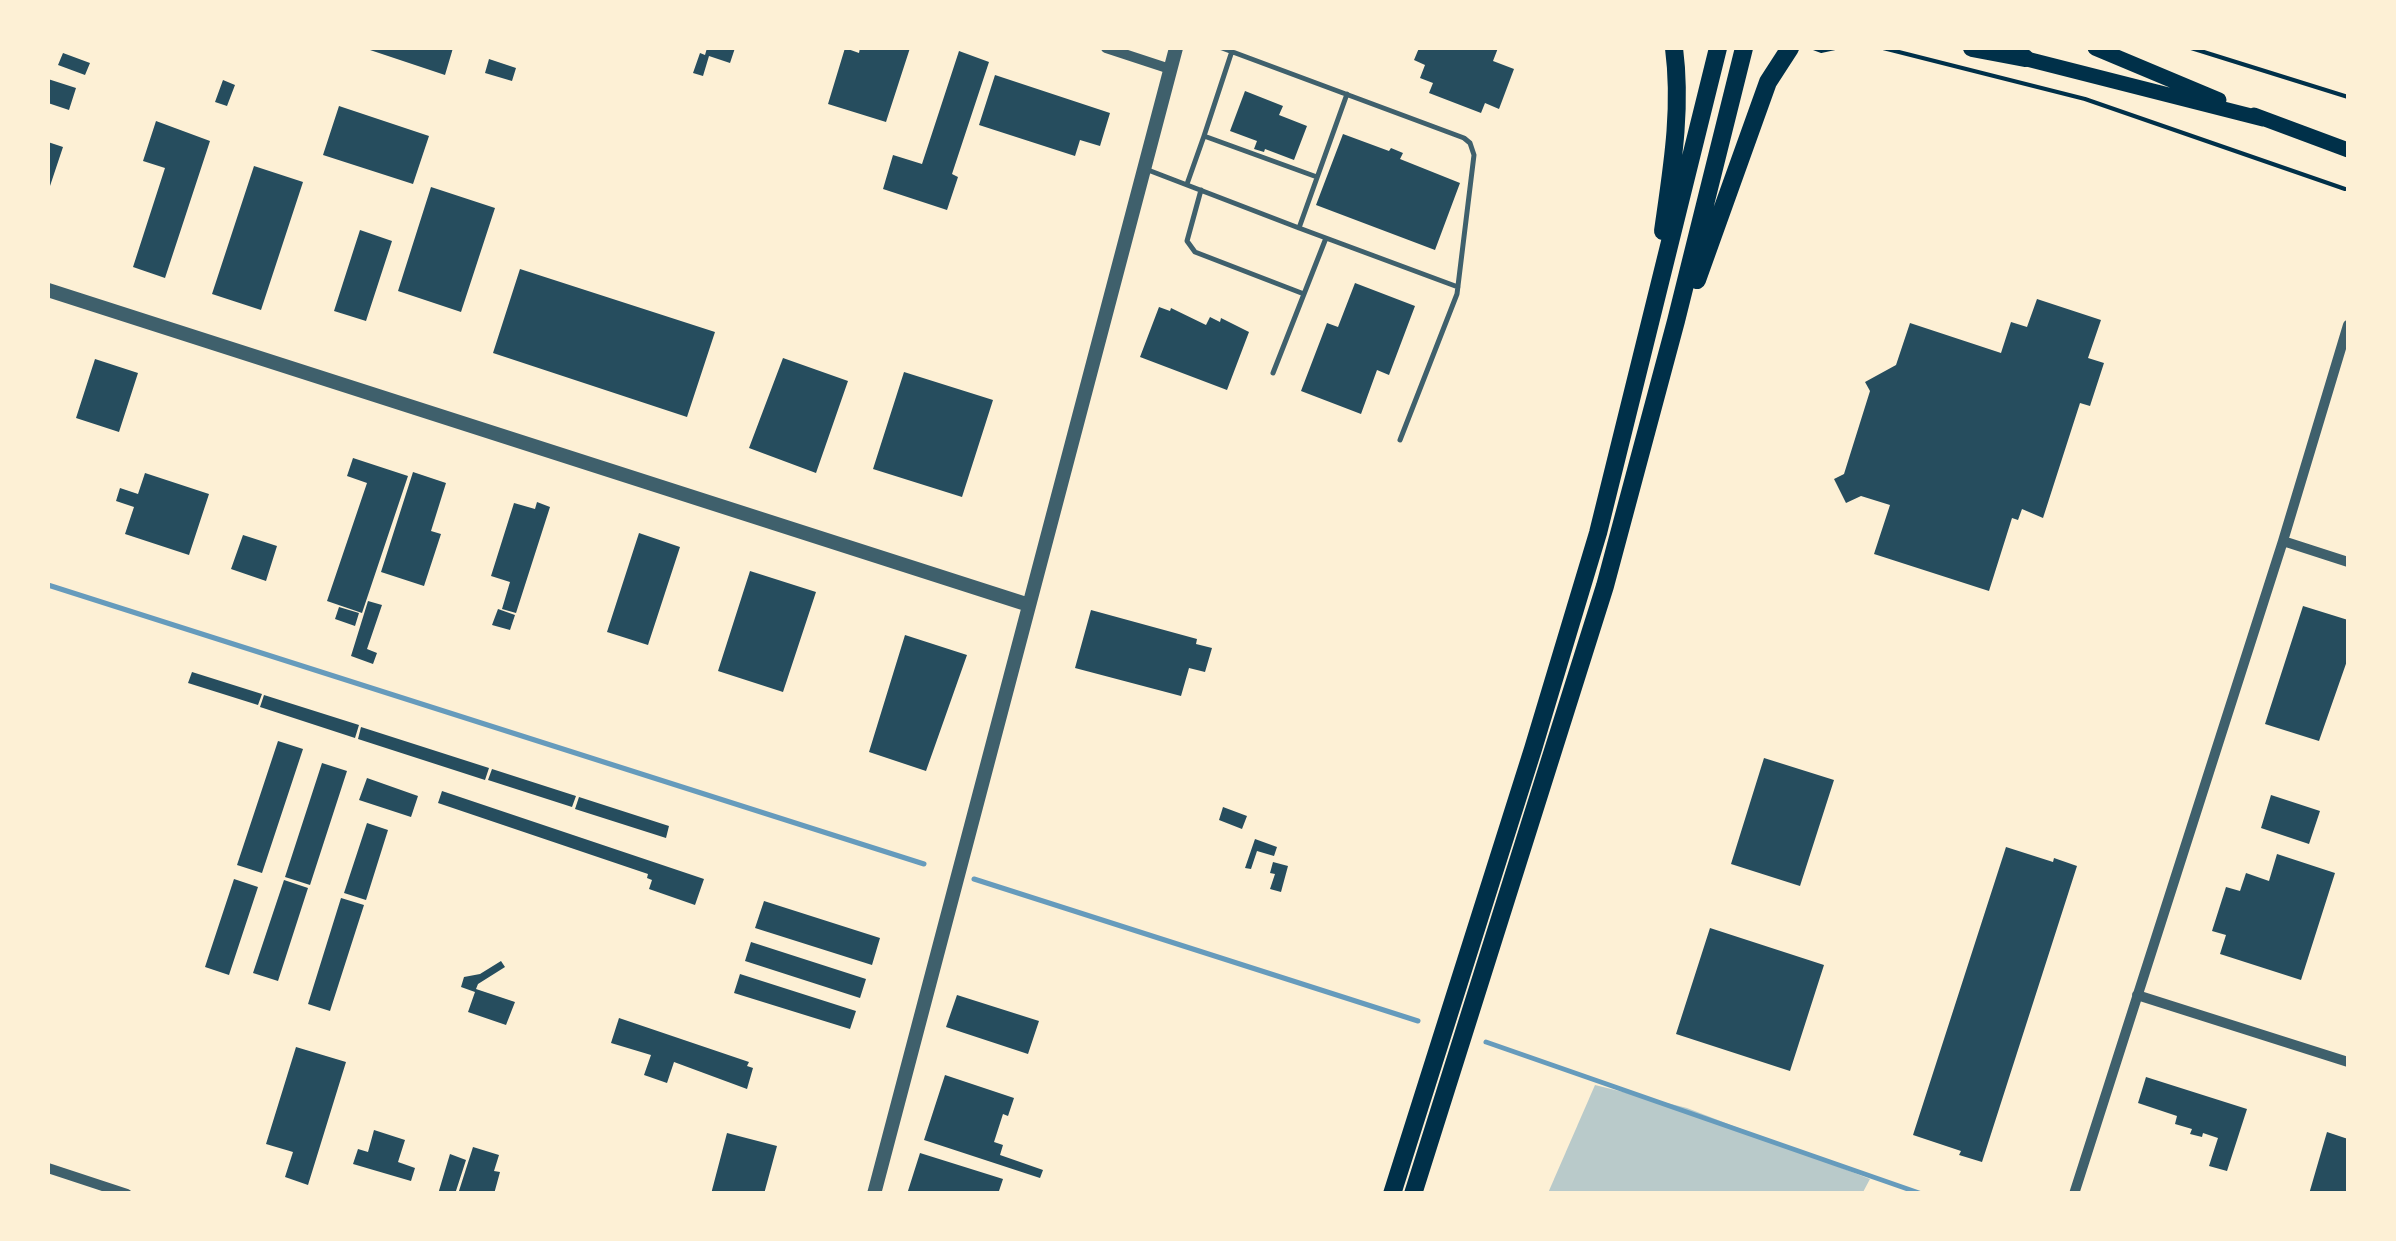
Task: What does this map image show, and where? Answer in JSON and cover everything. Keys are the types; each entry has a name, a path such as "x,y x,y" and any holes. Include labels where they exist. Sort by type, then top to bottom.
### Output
{"main road":[{"path":"1646,340 1677,138 1679,86 1674,48"},
{"path":"1392,1194 1592,550 1718,48"},
{"path":"1413,1194 1604,586 1744,48"},
{"path":"1656,398 1768,82 1790,48"},
{"path":"1972,48 2024,58"},
{"path":"1986,48 2263,119"},
{"path":"2095,48 2263,119 2348,150"},
{"path":"1379,1194 1425,1094"}],"street":[{"path":"1106,48 1170,69"},
{"path":"874,1194 1176,48"},
{"path":"48,290 1029,605"},
{"path":"2074,1194 2348,325"},
{"path":"2283,541 2348,562"},
{"path":"2138,994 2348,1062"},
{"path":"48,1168 128,1194"}],"lane":[{"path":"1222,48 1470,143 1474,155 1458,287 1400,440"},
{"path":"1187,184 1232,51"},
{"path":"1299,228 1347,94"},
{"path":"1204,136 1317,177"},
{"path":"1144,168 1458,287"},
{"path":"1201,190 1187,240 1189,246 1195,252 1304,294"},
{"path":"1273,373 1326,238"}],"path":[{"path":"1814,48 1835,48"},
{"path":"1884,48 2085,98 2345,189"},
{"path":"2191,48 2348,96"}],"shaded area":[{"path":"1595,1085 1687,1108 1870,1179 1862,1194 1548,1193"}],"building":[{"path":"364,48 453,48 445,75"},
{"path":"707,48 735,48 730,63 709,56 703,76 693,73 700,53 705,55"},
{"path":"845,48 859,53 860,48 910,48 886,122 828,104"},
{"path":"1419,48 1498,48 1493,61 1514,69 1499,109 1485,103 1481,113 1429,93 1433,83 1420,78 1425,65 1414,60"},
{"path":"959,51 989,62 952,174 958,177 947,210 883,189 893,155 922,164"},
{"path":"63,53 90,63 85,75 58,65"},
{"path":"489,59 516,68 512,81 485,73"},
{"path":"995,75 1110,113 1100,146 1080,140 1075,156 979,125"},
{"path":"48,79 76,88 69,110 48,103"},
{"path":"223,80 235,85 227,106 215,102"},
{"path":"1245,91 1283,106 1279,115 1307,126 1294,160 1254,149 1257,141 1230,131"},
{"path":"339,106 429,136 413,184 323,155"},
{"path":"156,121 210,141 165,278 133,267 165,168 143,161"},
{"path":"1343,134 1403,153 1400,159 1460,183 1435,250 1316,205"},
{"path":"48,142 63,147 48,192"},
{"path":"254,166 303,182 261,310 212,294"},
{"path":"431,187 495,208 461,312 398,291"},
{"path":"360,230 392,241 366,321 334,311"},
{"path":"520,269 715,332 687,417 493,353"},
{"path":"1355,283 1415,306 1389,375 1377,370 1361,414 1301,391 1327,323 1338,327"},
{"path":"2037,299 2101,320 2088,358 2104,363 2090,406 2080,403 2043,518 2022,509 2018,520 2012,518 1989,591 1874,554 1890,505 1861,496 1846,503 1834,479 1844,474 1870,391 1865,382 1896,365 1910,323 2001,353 2011,322 2027,327"},
{"path":"1159,307 1170,311 1171,308 1206,325 1210,317 1220,322 1221,318 1249,332 1227,390 1140,357"},
{"path":"783,358 848,381 816,473 749,448"},
{"path":"95,359 138,373 119,432 76,418"},
{"path":"904,372 993,400 962,497 873,469"},
{"path":"353,458 408,476 362,613 327,601 367,483 347,476"},
{"path":"413,472 446,483 431,531 441,534 424,586 381,572"},
{"path":"145,473 209,494 189,555 125,534 134,507 116,501 120,488 138,494"},
{"path":"537,502 550,507 516,613 502,609 510,582 491,576 514,503 535,509"},
{"path":"639,533 680,547 648,645 607,632"},
{"path":"243,535 277,546 266,581 231,569"},
{"path":"750,571 816,592 783,692 718,671"},
{"path":"368,601 382,605 367,649 377,653 373,664 351,656"},
{"path":"2303,606 2348,620 2348,658 2319,741 2265,724"},
{"path":"339,607 359,613 355,626 335,619"},
{"path":"498,609 515,615 510,630 492,625"},
{"path":"1091,610 1197,639 1196,644 1212,648 1205,672 1189,668 1181,696 1075,668"},
{"path":"905,635 967,655 926,771 869,752"},
{"path":"192,672 262,694 258,705 188,683"},
{"path":"264,695 359,725 355,738 260,707"},
{"path":"361,727 489,768 485,780 358,739"},
{"path":"278,741 303,749 262,873 237,865"},
{"path":"1764,758 1834,780 1800,886 1731,864"},
{"path":"322,763 347,771 310,885 285,877"},
{"path":"492,769 576,796 572,807 488,780"},
{"path":"367,778 418,796 411,817 359,800"},
{"path":"442,791 704,879 695,905 649,889 652,880 647,878 648,874 438,803"},
{"path":"2271,795 2320,811 2309,844 2261,828"},
{"path":"579,797 669,826 666,838 575,809"},
{"path":"1223,807 1247,816 1242,829 1219,820"},
{"path":"367,823 388,830 366,900 344,893"},
{"path":"1255,839 1277,847 1274,856 1257,851 1251,869 1245,868"},
{"path":"2006,847 2077,866 1982,1162 1913,1135"},
{"path":"2277,854 2335,873 2301,980 2220,954 2226,935 2212,931 2226,887 2240,891 2246,873 2269,881"},
{"path":"1273,862 1288,866 1281,892 1270,889 1275,874 1270,873"},
{"path":"234,879 258,887 229,975 205,967"},
{"path":"284,880 308,888 278,981 253,973"},
{"path":"341,898 364,905 330,1011 308,1004"},
{"path":"764,901 880,938 872,965 755,928"},
{"path":"1710,928 1824,965 1790,1071 1676,1034"},
{"path":"751,942 866,979 860,998 745,961"},
{"path":"501,961 505,967 476,989 515,1002 506,1025 468,1012 475,992 461,987 464,977 480,974"},
{"path":"740,974 856,1011 850,1029 734,993"},
{"path":"957,995 1039,1021 1028,1054 946,1027"},
{"path":"619,1018 749,1062 747,1066 753,1068 747,1089 674,1062 667,1083 644,1075 651,1055 611,1043"},
{"path":"296,1047 346,1062 308,1185 285,1177 293,1152 266,1144"},
{"path":"945,1075 1014,1098 1008,1116 1003,1114 994,1142 1003,1145 1000,1155 1043,1170 1040,1178 924,1140"},
{"path":"2146,1077 2247,1109 2227,1171 2209,1166 2218,1138 2190,1134 2192,1129 2175,1124 2177,1116 2138,1103"},
{"path":"374,1130 405,1140 398,1162 415,1168 411,1181 353,1164 358,1149 368,1152"},
{"path":"2327,1132 2348,1139 2348,1194 2309,1194"},
{"path":"727,1133 777,1146 764,1194 711,1194"},
{"path":"473,1147 499,1155 494,1171 500,1172 494,1194 458,1194"},
{"path":"920,1153 1003,1179 998,1194 907,1194"},
{"path":"450,1154 466,1160 455,1194 438,1194"}],"waterway":[{"path":"48,585 924,864"},
{"path":"974,879 1418,1021"},
{"path":"1486,1042 1922,1194"}]}
